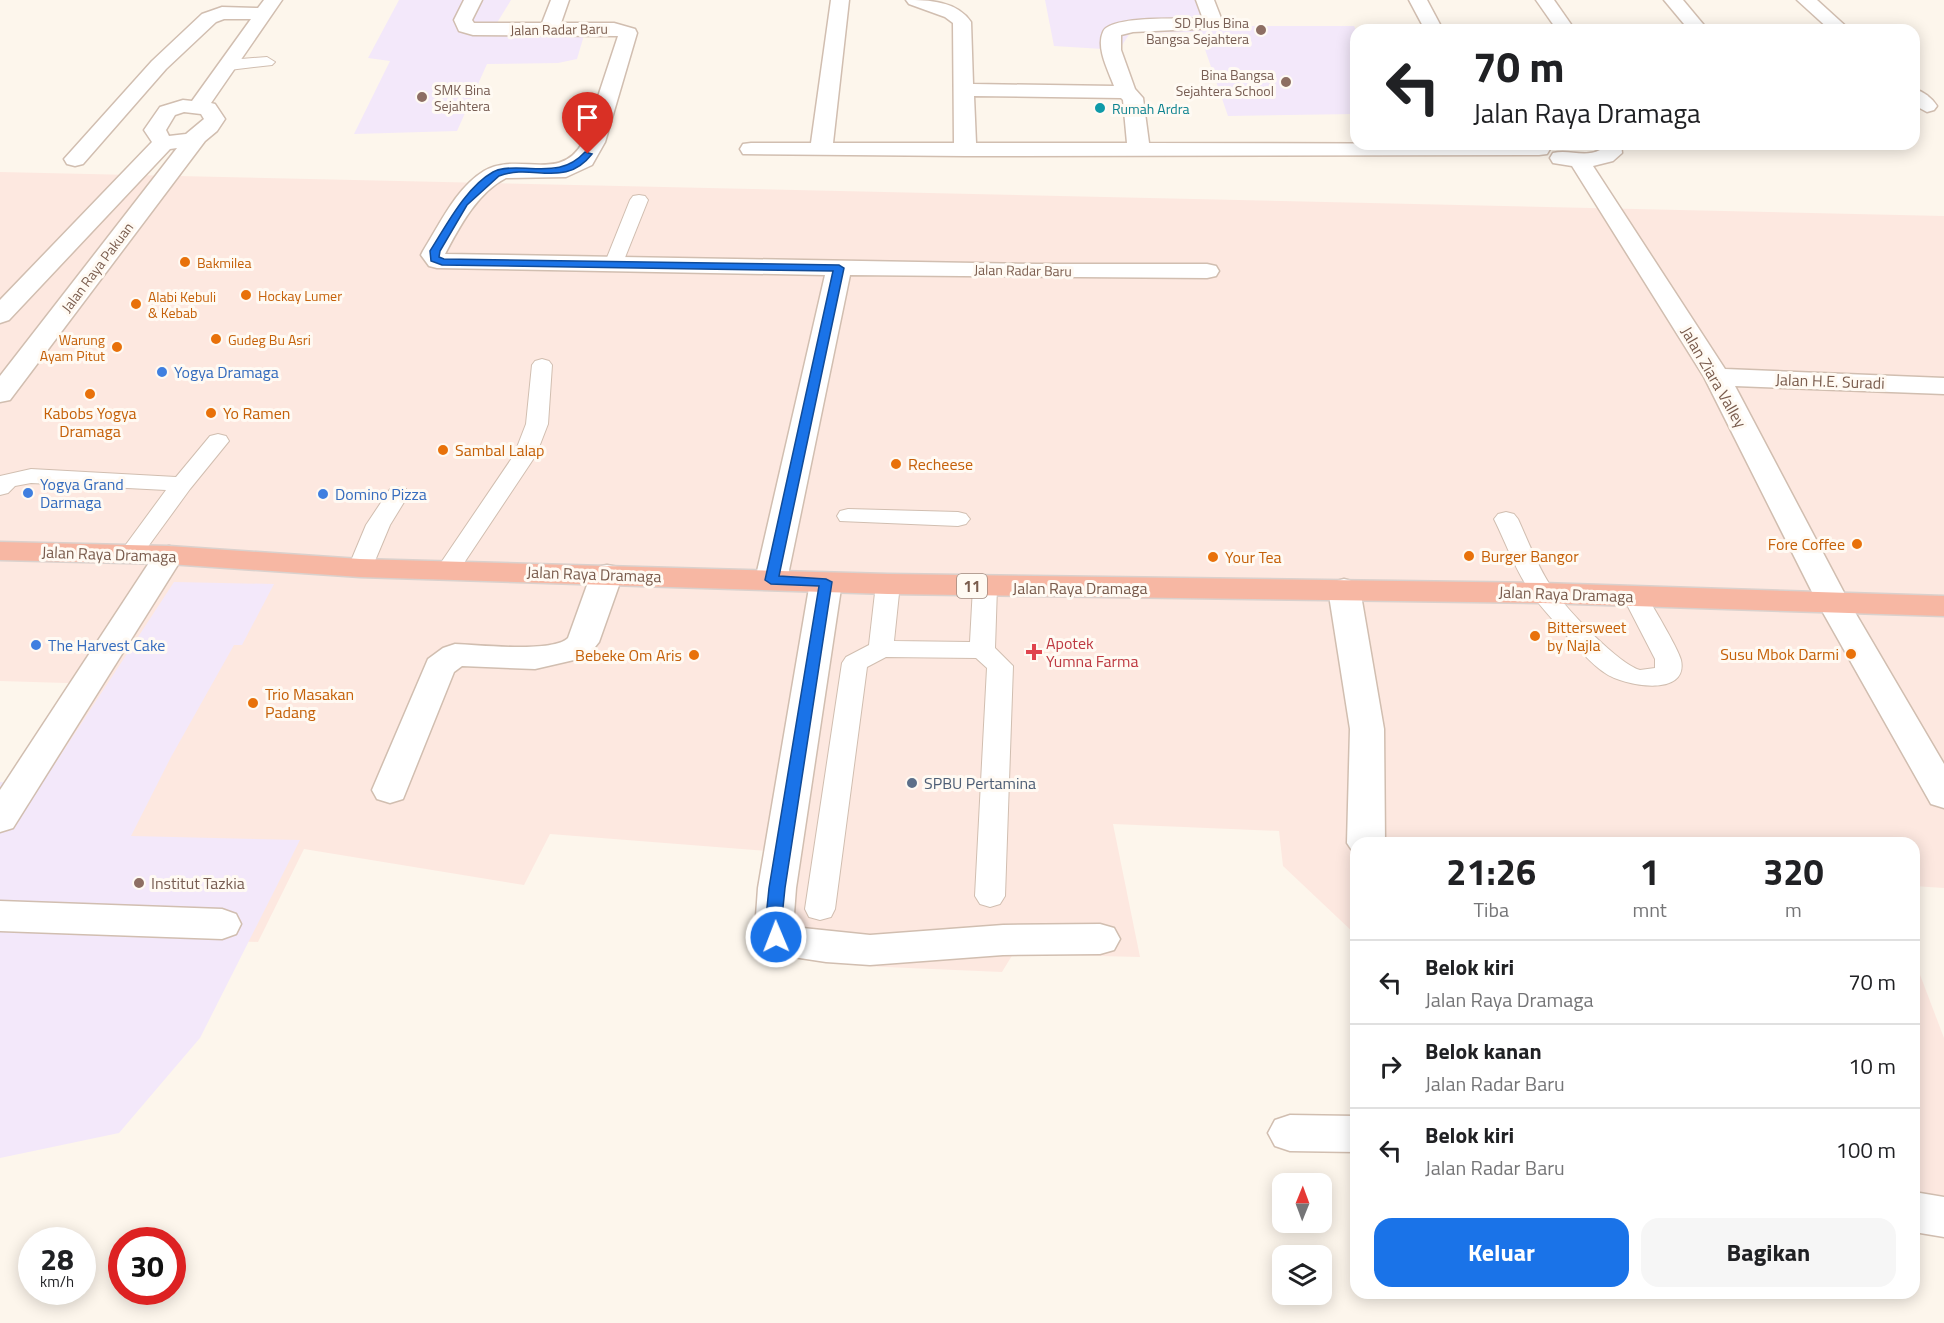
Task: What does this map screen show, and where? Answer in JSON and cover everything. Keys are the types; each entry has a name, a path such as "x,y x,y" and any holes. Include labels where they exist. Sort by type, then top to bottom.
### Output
{"highway":[{"name":"Jalan Raya Dramaga","path":"0,551 170,555 360,568 953,584 985,587 1344,589 1944,606"}],"street":[{"name":"Jalan Radar Baru","path":"473,0 462,20 466,27 482,30 615,28 628,33 594,142 584,160 566,170 502,171 495,174 464,204 435,251 434,258 442,262 1207,271"},
{"path":"549,29 560,0"},
{"path":"821,149 840,0"},
{"path":"915,0 947,11 963,22 965,150"},
{"path":"1139,150 1133,98 1126,92 1112,50 1112,32 1121,27 1210,24 1212,18 1205,0"},
{"path":"1419,0 1431,24"},
{"path":"1545,0 1562,24"},
{"path":"1673,0 1694,24"},
{"path":"1806,0 1834,24"},
{"path":"195,140 164,142 157,136 155,130 167,111 190,106 223,73 268,7"},
{"path":"75,159 159,65 209,18 222,13 268,7"},
{"path":"964,90 1126,92"},
{"name":"Jalan Raya Pakuan","path":"0,394 195,140 205,133 215,119 208,108 190,106"},
{"name":"Jalan Raya Pakuan","path":"0,315 164,142"},
{"path":"750,149 1350,148"},
{"path":"1544,150 1555,157 1580,161 1607,156 1611,150"},
{"name":"Jalan Ziara Valley","path":"1580,161 1717,376 1833,602 1944,795"},
{"path":"771,580 839,268"},
{"name":"Jalan H.E. Suradi","path":"1717,376 1944,386"},
{"path":"0,819 170,555"},
{"path":"390,790 440,667 455,655 535,658 575,650 583,642 607,574"},
{"path":"826,582 777,888 773,927 776,937 780,940 826,947 870,950 1003,940 1100,939"},
{"path":"1344,589 1367,729 1366,837"},
{"path":"0,916 222,924"},
{"path":"1290,1133 1350,1134"},
{"path":"1920,1213 1944,1217"}],"lane":[{"path":"223,73 267,62"},
{"path":"614,265 639,200"},
{"path":"448,570 525,455 537,424 542,365"},
{"path":"131,554 182,484 218,441"},
{"path":"0,488 7,481 31,476 182,484"},
{"path":"360,568 378,525 398,494"},
{"path":"848,516 958,519"},
{"path":"1506,519 1542,593 1611,666 1628,676 1645,679 1658,678 1668,672 1668,659 1635,597"},
{"path":"881,649 888,584"},
{"path":"982,650 985,587"},
{"path":"820,909 855,663 881,649 982,650 1000,666 990,896"}],"shaded area":[{"name":"SMK Bina Sejahtera","path":"399,0 511,0 495,26 585,32 577,59 558,63 487,64 457,131 354,134 390,61 368,58"},
{"name":"Bina Bangsa Sejahtera School","path":"1045,0 1213,0 1223,26 1350,26 1350,114 1228,116 1199,32 1130,33 1119,50 1054,46"},
{"path":"0,172 1944,216 1944,888 1920,886 1920,837 1350,837 1350,929 1283,866 1279,831 1113,824 1140,957 1013,954 1002,972 862,966 783,956 793,853 550,834 524,885 304,849 258,942 0,932 0,835 99,684 0,681"},
{"name":"Institut Tazkia","path":"174,582 274,584 242,645 234,645 171,757 131,836 300,840 200,1038 119,1133 0,1158 0,782 41,785"},
{"path":"1920,975 1944,1038 1944,1203 1920,1200"}],"place":[{"name":"SD Plus Bina Bangsa Sejahtera","path":"1261,30"},
{"name":"Bina Bangsa Sejahtera School","path":"1286,82"},
{"name":"SMK Bina Sejahtera","path":"422,97"},
{"name":"Rumah Ardra","path":"1100,108"},
{"name":"Bakmilea","path":"185,262"},
{"name":"Hockay Lumer","path":"246,295"},
{"name":"Alabi Kebuli & Kebab","path":"136,304"},
{"name":"Gudeg Bu Asri","path":"216,339"},
{"name":"Warung Ayam Pitut","path":"117,347"},
{"name":"Yogya Dramaga","path":"162,372"},
{"name":"Kabobs Yogya Dramaga","path":"90,394"},
{"name":"Yo Ramen","path":"211,413"},
{"name":"Sambal Lalap","path":"443,450"},
{"name":"Recheese","path":"896,464"},
{"name":"Yogya Grand Darmaga","path":"28,493"},
{"name":"Domino Pizza","path":"323,494"},
{"name":"Fore Coffee","path":"1857,544"},
{"name":"Burger Bangor","path":"1469,556"},
{"name":"Your Tea","path":"1213,557"},
{"name":"Bittersweet by Najla","path":"1535,636"},
{"name":"The Harvest Cake","path":"36,645"},
{"name":"Apotek Yumna Farma","path":"1034,652"},
{"name":"Susu Mbok Darmi","path":"1851,654"},
{"name":"Bebeke Om Aris","path":"694,655"},
{"name":"Trio Masakan Padang","path":"253,703"},
{"name":"SPBU Pertamina","path":"912,783"},
{"name":"Institut Tazkia","path":"139,883"}],"route":[{"path":"588,154 573,168 566,170 502,171 495,174 483,183 464,204 435,251 434,258 442,262 839,268 771,580 826,582 777,888 773,927 776,937"}]}
